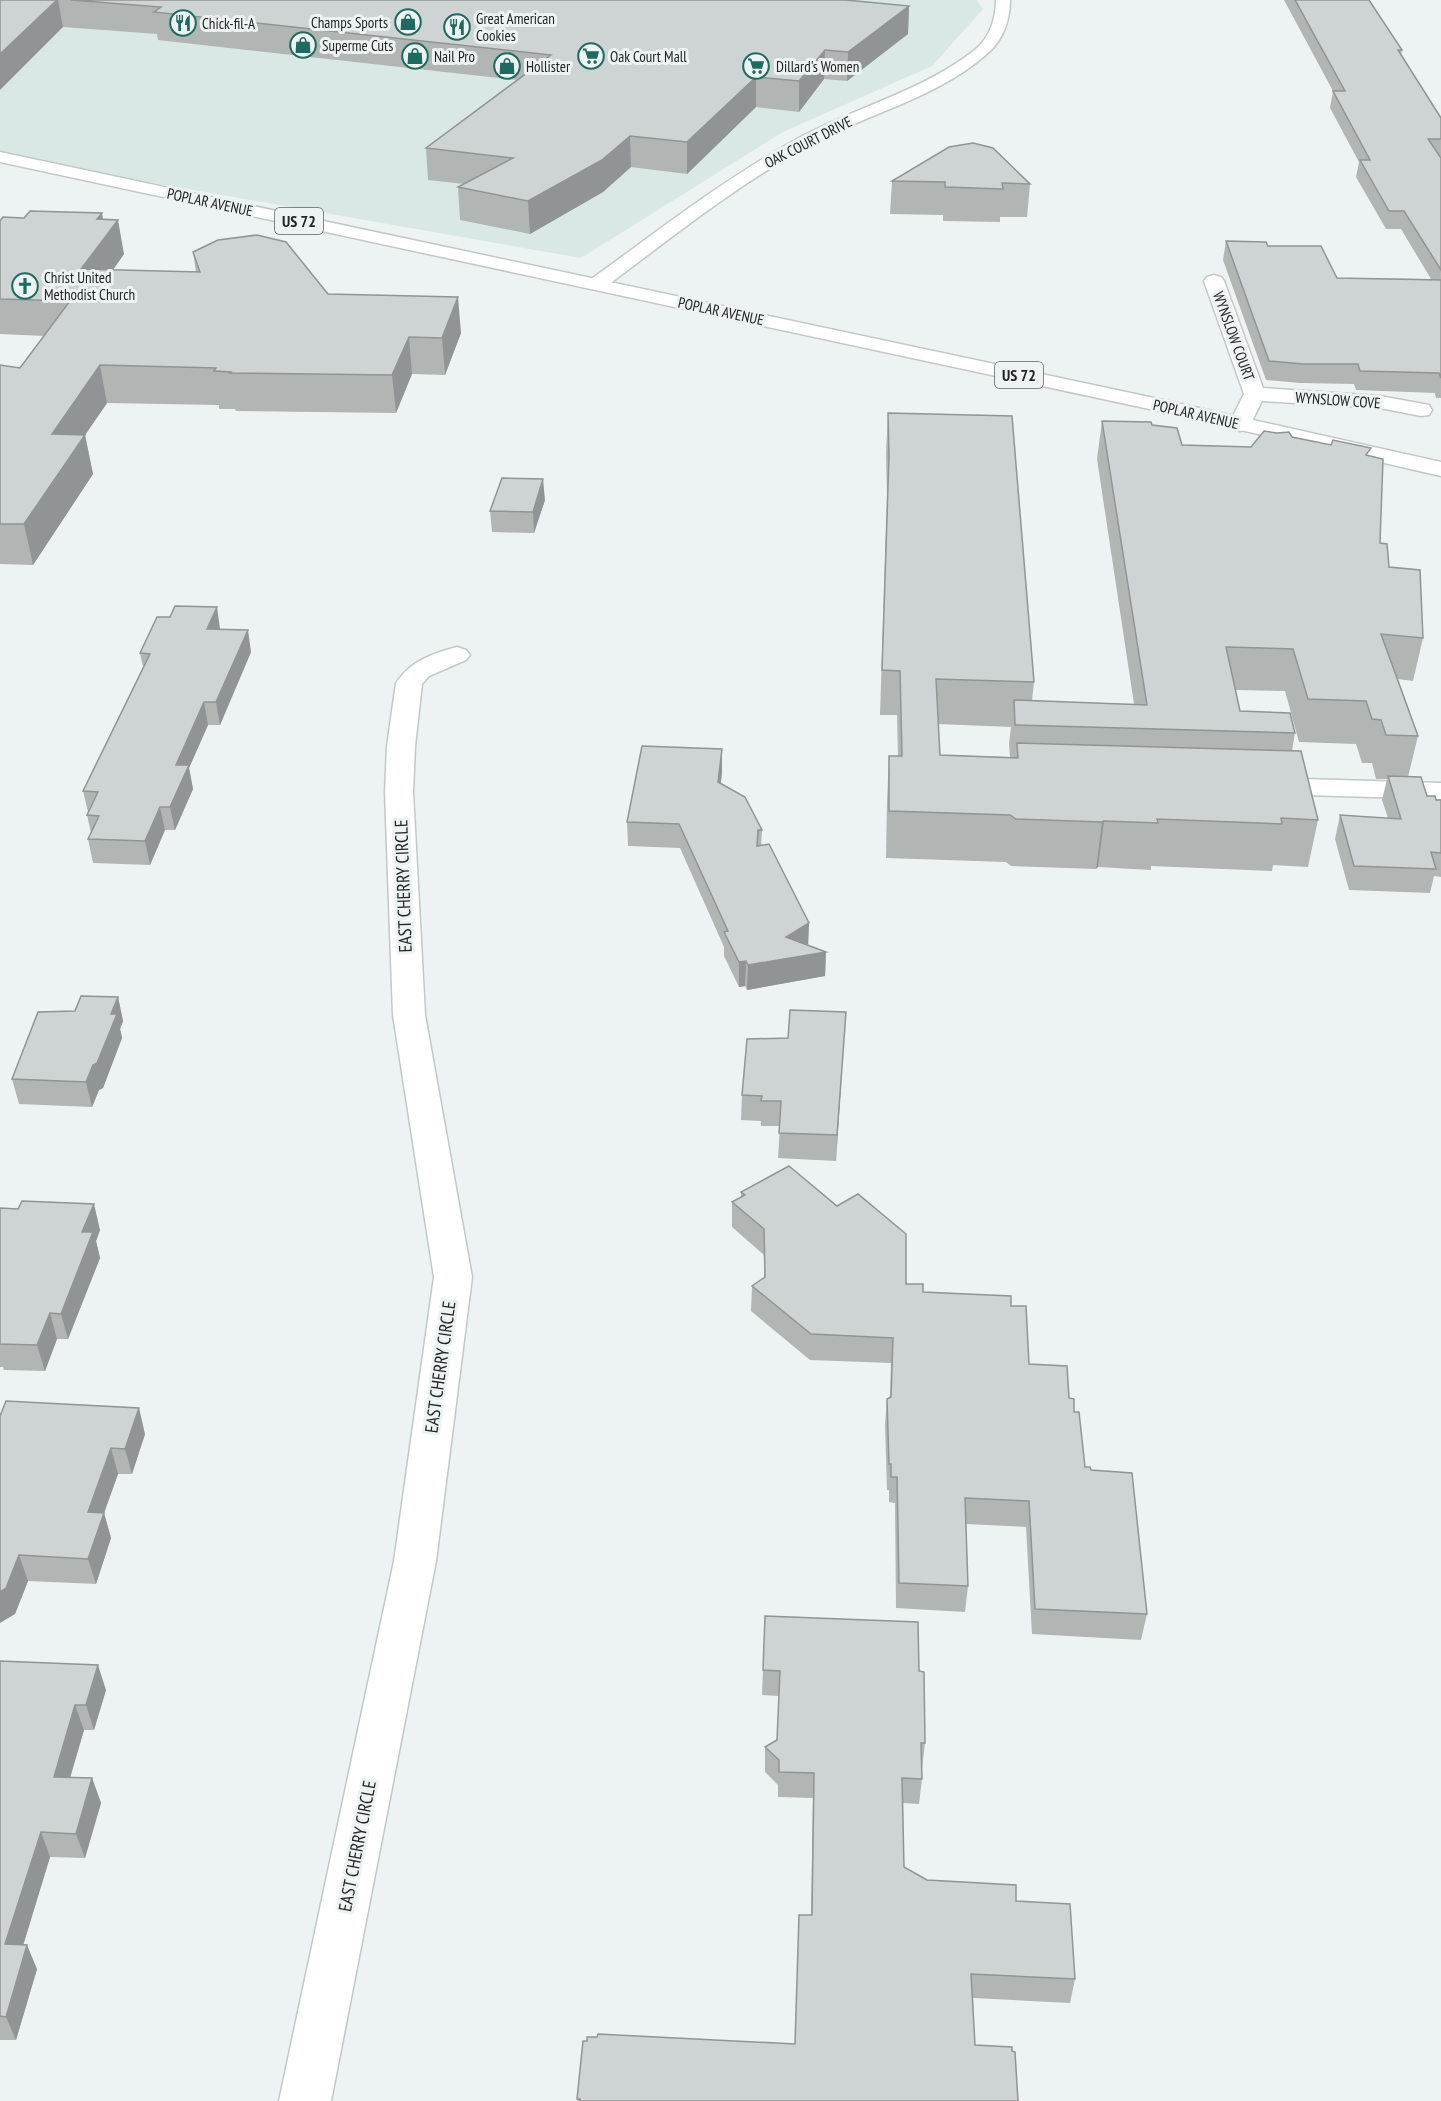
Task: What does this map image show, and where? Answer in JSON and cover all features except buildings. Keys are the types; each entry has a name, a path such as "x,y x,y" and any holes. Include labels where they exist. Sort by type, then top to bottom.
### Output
{"street":[{"name":"OAK COURT DRIVE","path":"597,284 747,174 811,137 932,85 983,51 1002,20 1003,0"},
{"name":"POPLAR AVENUE","path":"0,157 597,284 1441,469"},
{"name":"WYNSLOW COURT","path":"1214,280 1255,394 1240,424"},
{"name":"WYNSLOW COVE","path":"1255,394 1371,401 1421,410"},
{"name":"EAST CHERRY CIRCLE","path":"305,2101 415,1561 453,1278 409,1015 399,792 401,746 409,683 420,670 457,655"},
{"path":"1246,786 1441,791"}],"shaded area":[{"path":"0,0 977,0 983,9 932,66 783,132 581,258 0,156"}],"place":[{"name":"Champs Sports","path":"408,22"},
{"name":"Chick-fil-A","path":"183,23"},
{"name":"Great American Cookies","path":"457,27"},
{"name":"Superme Cuts","path":"303,45"},
{"name":"Nail Pro","path":"415,56"},
{"name":"Oak Court Mall","path":"591,56"},
{"name":"Hollister","path":"507,66"},
{"name":"Dillard's Women","path":"756,66"},
{"name":"Christ United Methodist Church","path":"25,286"}]}
